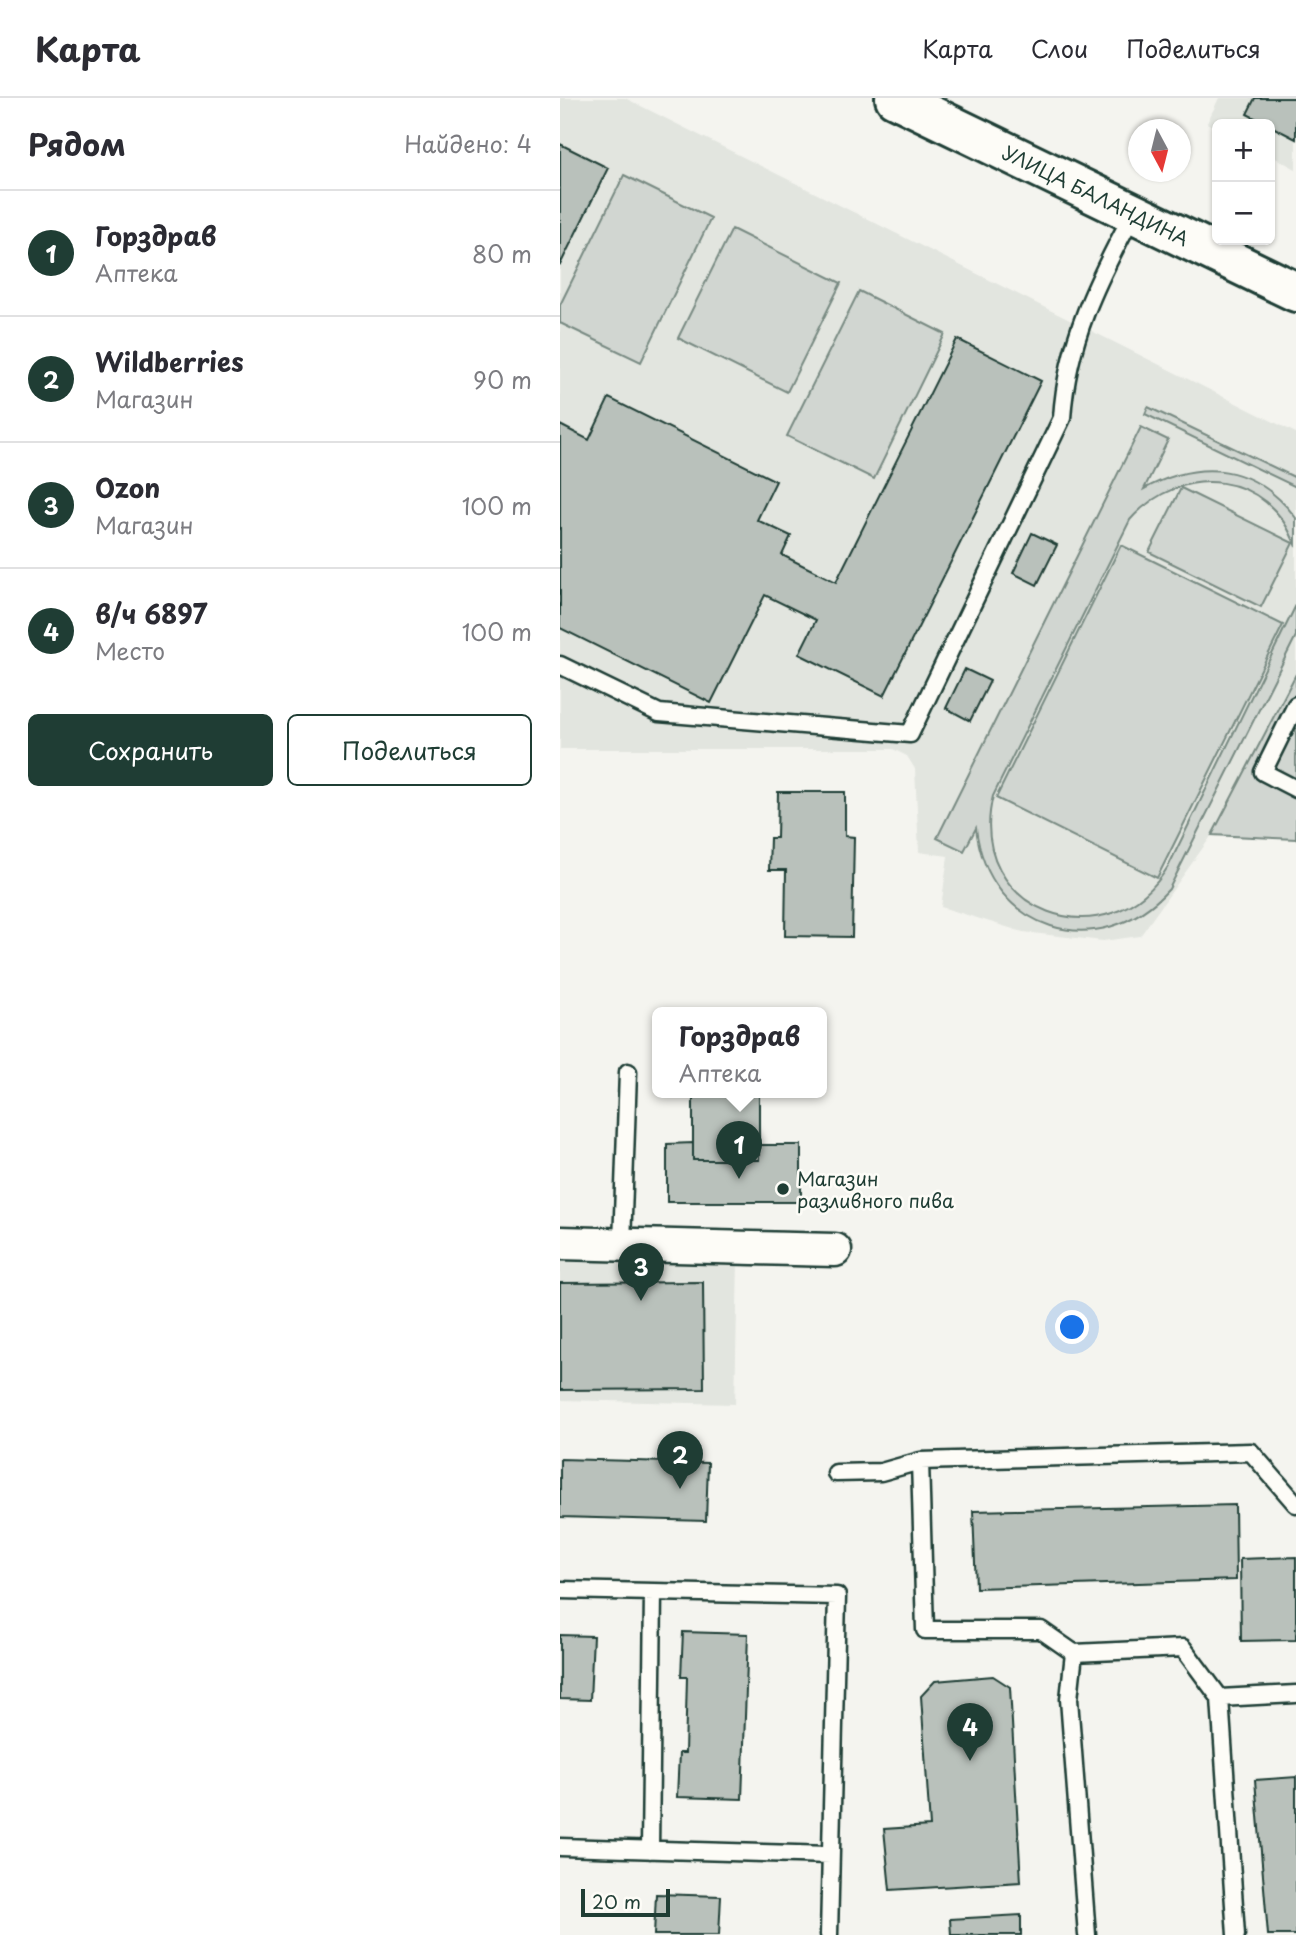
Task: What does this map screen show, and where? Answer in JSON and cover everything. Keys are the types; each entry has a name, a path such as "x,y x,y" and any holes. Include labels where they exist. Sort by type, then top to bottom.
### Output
{"street":[{"name":"УЛИЦА БАЛАНДИНА","path":"895,98 1296,292"},
{"path":"560,1242 835,1250"}],"lane":[{"path":"560,665 659,713 910,733 1062,418 1065,384 1079,325 1133,214"},
{"path":"1296,705 1263,772 1296,789"},
{"path":"622,1244 628,1072"},
{"path":"836,1473 881,1472 920,1461 1251,1452 1296,1504"},
{"path":"920,1461 925,1630 1041,1630 1074,1653 1183,1648 1220,1698 1236,1935"},
{"path":"560,1590 837,1596 828,1935"},
{"path":"650,1850 653,1592"},
{"path":"1074,1653 1069,1699 1087,1935"},
{"path":"1220,1698 1296,1694"},
{"path":"560,1847 830,1856"}],"shaded area":[{"path":"560,98 625,98 1296,433 1296,674 1212,835 1140,936 1103,941 1023,932 941,907 948,856 919,852 915,769 907,756 893,749 560,749"},
{"path":"1219,98 1296,98 1296,169 1275,158 1275,119 1212,119 1212,126 1207,123"},
{"path":"624,175 711,218 641,362 560,323 560,305"},
{"path":"732,229 841,283 787,392 678,338"},
{"path":"859,291 945,334 874,479 787,436"},
{"path":"1148,407 1296,478 1296,487 1145,414"},
{"path":"1141,427 1168,440 1144,489 1165,479 1206,470 1245,477 1263,486 1296,518 1296,547 1283,521 1266,502 1245,489 1222,483 1198,483 1174,489 1151,501 1130,520 993,796 990,836 1000,870 1020,895 1048,912 1079,918 1112,913 1143,896 1169,865 1296,605 1296,636 1169,889 1141,913 1111,926 1080,931 1051,926 1024,913 1001,892 985,863 976,828 964,851 937,838"},
{"path":"1181,488 1293,543 1261,607 1149,552"},
{"path":"1121,545 1283,625 1157,878 996,798"},
{"path":"1296,674 1296,839 1212,835"},
{"path":"560,1254 738,1259 735,1404 560,1400"}],"building":[{"path":"1255,98 1296,98 1296,139 1275,128 1275,119 1257,119 1247,114"},
{"path":"560,144 608,168 560,265"},
{"path":"957,339 1041,381 884,696 799,654 816,620 765,595 711,703 560,628 560,425 589,440 609,398 776,481 757,520 791,536 782,555 836,582"},
{"path":"1032,533 1057,545 1037,585 1013,573"},
{"path":"965,669 990,681 970,721 946,708"},
{"path":"778,792 845,792 845,836 854,837 852,937 785,936 786,870 769,870 770,838 777,838"},
{"path":"693,1098 759,1098 759,1160 693,1160"},
{"path":"693,1143 693,1160 759,1160 759,1145 801,1145 801,1202 667,1202 667,1144"},
{"path":"703,1282 704,1389 560,1390 560,1283"},
{"path":"560,1459 708,1463 706,1521 560,1517"},
{"path":"1235,1505 1236,1580 976,1588 973,1511"},
{"path":"1296,1557 1296,1640 1241,1641 1240,1559"},
{"path":"683,1632 748,1634 742,1799 677,1797 679,1753 685,1753 687,1677 681,1677"},
{"path":"560,1635 593,1636 590,1700 560,1699"},
{"path":"993,1676 1010,1687 1021,1882 890,1890 884,1829 930,1826 921,1696 935,1681"},
{"path":"1296,1777 1296,1935 1268,1935 1255,1780"},
{"path":"656,1894 721,1896 719,1935 654,1935"},
{"path":"1021,1915 1021,1935 951,1935 950,1919"}],"place":[{"name":"Горздрав","path":"739,1179"},
{"name":"Магазин разливного пива","path":"783,1189"},
{"name":"Ozon","path":"641,1301"},
{"name":"Wildberries","path":"680,1489"},
{"name":"в/ч 6897","path":"970,1761"}]}
